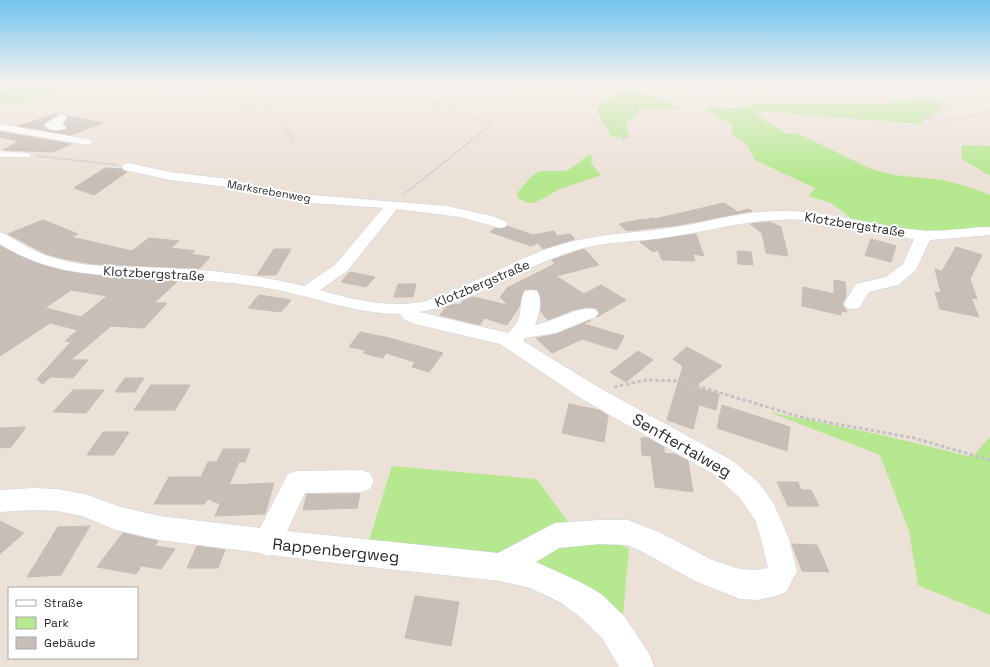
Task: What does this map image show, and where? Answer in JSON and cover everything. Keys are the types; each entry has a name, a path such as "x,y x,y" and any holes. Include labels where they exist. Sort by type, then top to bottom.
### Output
{"street":[{"path":"32,132 61,127 49,125 58,122 62,117"},
{"path":"0,127 88,142"},
{"path":"0,154 25,155"},
{"name":"Marksrebenweg","path":"128,167 170,176 228,183 277,194 305,198 444,209 488,219 500,224"},
{"path":"307,292 341,268 392,205"},
{"name":"Klotzbergstraße","path":"0,237 15,247 35,257 72,267 103,271 217,277 264,282 376,308 406,310 429,306 465,292 538,258 579,244 687,230 736,219 795,215 824,218 884,230 919,235 944,236 990,231"},
{"name":"Klotzbergstraße","path":"853,304 862,288 892,281 910,267 922,240 919,235"},
{"path":"515,337 531,313 531,295"},
{"name":"Senftertalweg","path":"406,310 411,316 422,320 515,337 590,392 724,468 741,481 754,494 763,508 777,541 782,571 776,582 758,585 740,584 705,571 651,542 628,533 599,532 555,536 500,567"},
{"path":"515,337 548,329 589,313"},
{"path":"267,543 297,482 361,481"},
{"name":"Rappenbergweg","path":"0,501 33,498 57,500 85,505 116,518 159,528 267,543 500,567 533,575 570,592 590,605 613,627 638,667"}],"path":[{"path":"276,114 294,140"},
{"path":"392,205 413,186 492,124 467,114"},
{"path":"588,114 587,116 601,123 611,124 623,131 623,141"},
{"path":"611,124 621,114"},
{"path":"935,114 926,119 934,121 955,120 983,114"},
{"path":"25,155 128,167"},
{"path":"590,392 646,380 681,381 804,418 914,438 990,460"}],"green space":[{"path":"599,114 638,114 626,122 629,138 612,137"},
{"path":"714,114 756,114 787,134 797,133 871,169 893,175 943,180 969,187 990,195 990,229 924,231 901,229 852,219 831,203 809,196 815,188 755,160 748,146 732,134 733,125"},
{"path":"798,114 931,114 922,119 922,124"},
{"path":"961,145 990,146 990,176 962,159"},
{"path":"588,155 592,155 591,163 601,175 560,189 534,203 528,203 518,198 517,193 531,177 539,171 564,171 570,169"},
{"path":"769,412 886,436 972,457 990,437 990,615 918,585 909,531 880,455"},
{"path":"392,466 537,479 567,521 629,549 622,625 586,594 368,544"}],"building":[{"path":"55,114 58,114 42,125 48,130 66,130 67,127 64,124 68,116 103,123 71,135 18,126"},
{"path":"0,132 71,144 53,152 3,150 19,141 0,137"},
{"path":"105,168 122,169 127,172 94,195 74,188"},
{"path":"724,203 738,212 748,209 752,211 679,225 627,231 619,224 643,219 655,219"},
{"path":"43,220 78,234 71,237 132,251 149,238 179,241 171,248 195,251 191,254 210,257 200,268 93,264 46,254 8,234"},
{"path":"770,222 781,227 788,256 766,253 762,233 750,224"},
{"path":"507,226 533,235 554,231 557,236 570,234 575,239 543,249 538,243 531,246 490,232 495,228 500,229"},
{"path":"696,234 704,256 693,254 695,261 662,260 658,250 653,252 640,242"},
{"path":"871,239 896,246 891,262 865,255"},
{"path":"0,246 20,256 60,270 102,276 179,280 154,303 167,303 144,328 111,326 71,360 88,360 73,378 51,377 42,384 37,379 71,342 65,341 78,330 50,323 0,356","holes":["71,290 107,296 81,317 45,308"]},
{"path":"956,247 982,255 970,279 977,299 971,298 979,317 940,309 935,292 941,293 935,269 942,271"},
{"path":"274,249 291,249 276,275 257,275"},
{"path":"584,249 599,265 556,276 584,294 601,285 626,300 597,317 600,313 596,308 588,307 573,310 548,320 541,312 541,299 538,290 531,289 524,290 519,307 507,325 484,318 480,325 440,315 446,307 455,304 460,305 463,301 473,297 508,305 500,297 507,288 555,264 552,260"},
{"path":"737,251 751,252 753,265 738,264"},
{"path":"350,272 375,277 366,287 341,282"},
{"path":"834,280 845,282 846,297 842,304 847,312 841,311 841,315 802,306 803,287 834,294"},
{"path":"398,284 416,284 413,297 394,297"},
{"path":"259,295 291,300 281,312 248,308"},
{"path":"591,320 584,324 624,336 617,350 582,339 552,353 536,338 557,334"},
{"path":"360,332 389,338 443,353 429,372 412,367 415,362 386,353 383,358 363,353 365,350 349,347"},
{"path":"687,347 722,366 694,387 719,394 716,410 699,405 693,429 667,420 683,366 673,359"},
{"path":"638,351 653,360 626,382 610,372"},
{"path":"125,378 144,378 135,392 115,392"},
{"path":"151,385 190,385 175,410 134,410"},
{"path":"73,390 104,390 86,413 53,412"},
{"path":"569,404 599,410 608,416 604,442 562,433"},
{"path":"722,405 790,427 787,451 717,428"},
{"path":"26,427 11,447 0,448 0,428"},
{"path":"103,432 129,432 114,455 87,455"},
{"path":"641,438 648,438 664,447 664,453 675,454 688,461 693,492 655,487 651,456 642,455"},
{"path":"223,449 250,449 245,462 239,462 229,485 274,483 265,514 215,516 220,504 208,499 204,504 154,504 169,477 201,477 208,462 217,462"},
{"path":"777,482 798,482 801,490 811,490 819,506 788,506"},
{"path":"307,494 360,494 357,508 303,510"},
{"path":"0,521 24,533 0,554"},
{"path":"90,526 61,575 27,577 58,527"},
{"path":"123,533 158,541 155,546 175,549 161,569 141,566 136,574 97,567"},
{"path":"792,544 817,545 829,572 802,571"},
{"path":"197,546 225,550 218,568 187,568"},
{"path":"415,596 459,602 451,646 405,638"}]}
